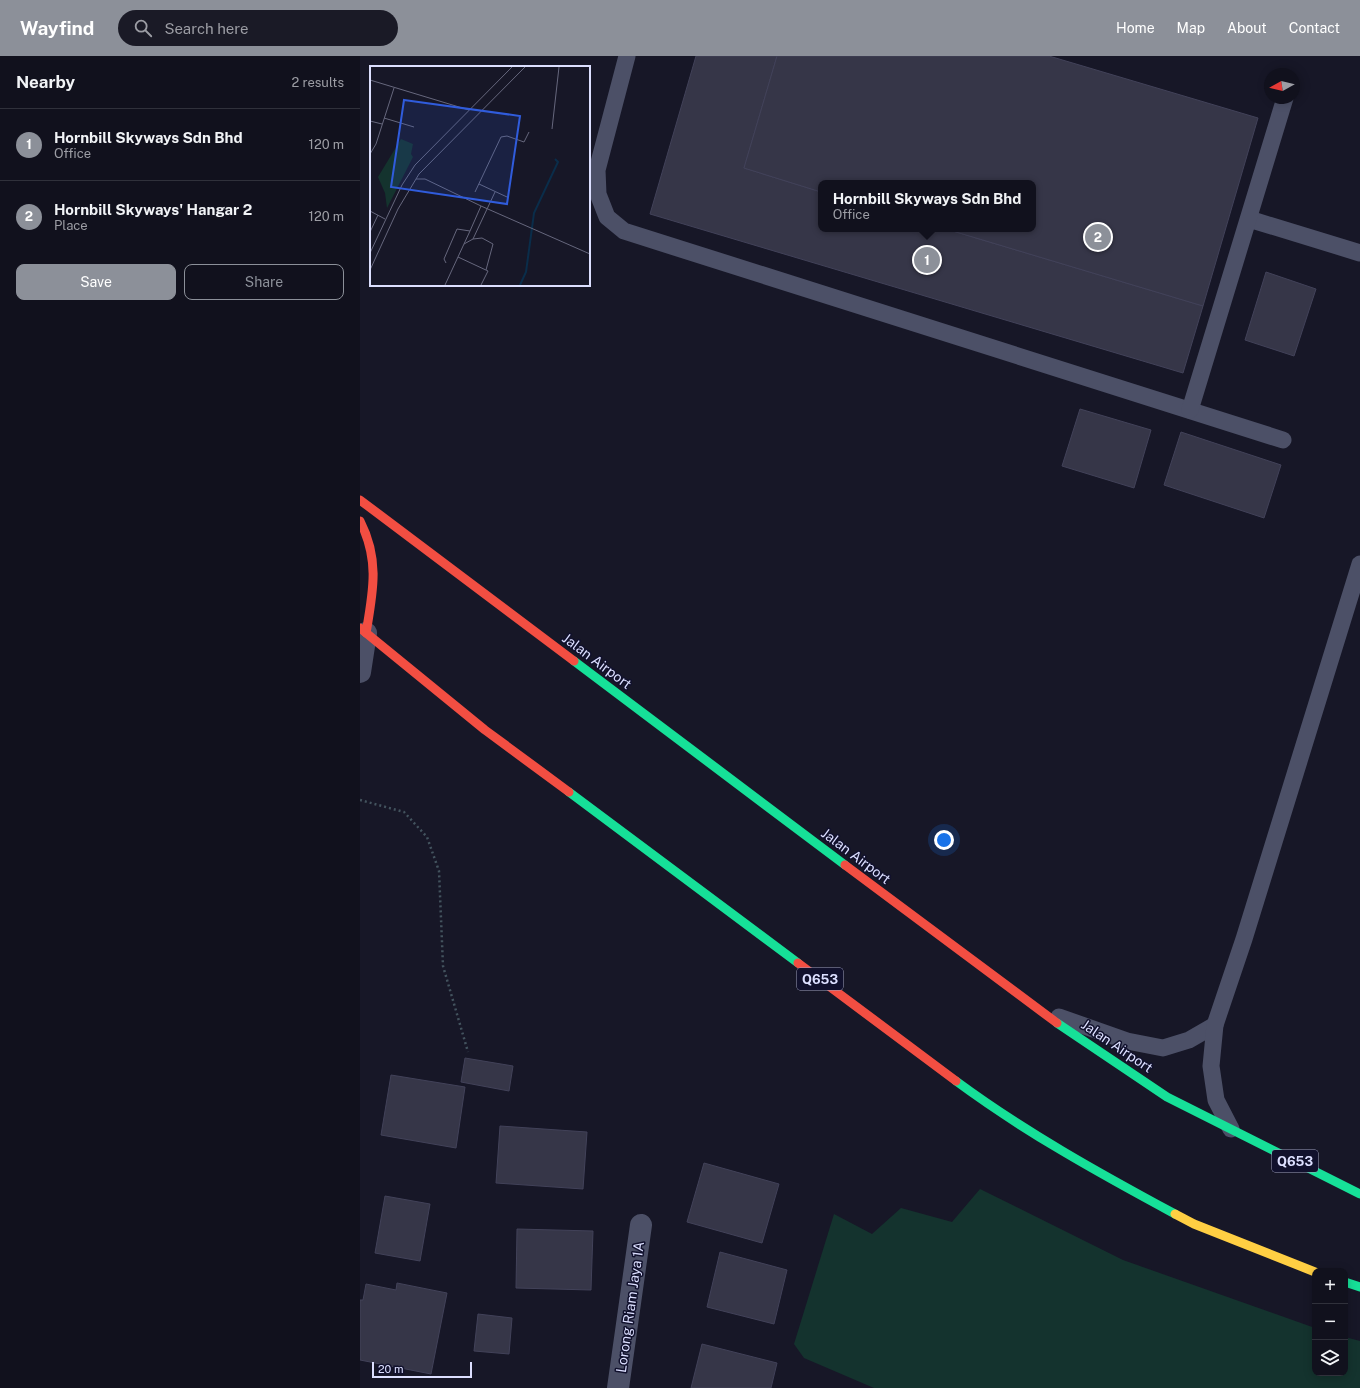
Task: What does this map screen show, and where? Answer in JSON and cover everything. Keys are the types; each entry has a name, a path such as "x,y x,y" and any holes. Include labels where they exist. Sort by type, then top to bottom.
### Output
{"main road":[{"name":"Jalan Airport","path":"360,500 1038,1010 1167,1097 1360,1194"},
{"path":"360,521 374,553 374,580 363,630"},
{"name":"Q653","path":"363,630 485,730 987,1104 1074,1159 1194,1224 1312,1271"},
{"path":"1348,1283 1360,1287"}],"street":[{"path":"360,672 363,630"},
{"name":"Lorong Riam Jaya 1A","path":"618,1388 642,1225"}],"lane":[{"path":"627,56 597,170 598,194 607,217 624,231 1283,440"},
{"path":"1190,410 1283,104"},
{"path":"1249,219 1360,252"},
{"path":"1231,1129 1216,1100 1212,1072 1215,1025 1244,939 1360,564"},
{"path":"1038,1010 1126,1042 1163,1048 1189,1040 1215,1025"}],"path":[{"path":"360,800 404,812 427,837 439,871 443,966 468,1052"}],"green space":[{"path":"980,1189 1123,1260 1312,1327 1312,1376 1348,1376 1348,1338 1360,1341 1360,1388 874,1388 804,1358 794,1344 834,1214 872,1234 901,1208 952,1222"}],"building":[{"path":"696,56 777,56 744,168 818,191 818,232 956,232 1203,306 1183,373 650,214"},
{"path":"777,56 1049,56 1258,118 1203,306 956,232 1036,232 1036,180 818,180 818,191 744,168"},
{"path":"1266,272 1316,289 1294,356 1245,340"},
{"path":"1080,409 1151,430 1134,488 1062,466"},
{"path":"1181,432 1281,465 1264,518 1164,485"},
{"path":"465,1058 513,1066 509,1091 461,1082"},
{"path":"391,1075 465,1087 456,1148 381,1135"},
{"path":"500,1126 587,1132 583,1189 496,1183"},
{"path":"704,1163 779,1184 762,1243 687,1222"},
{"path":"385,1196 430,1204 420,1261 375,1253"},
{"path":"517,1229 593,1231 591,1290 516,1288"},
{"path":"720,1252 787,1270 774,1324 707,1307"},
{"path":"397,1283 447,1293 431,1374 360,1360 360,1300 363,1300 366,1284 396,1290"},
{"path":"478,1314 512,1318 509,1354 474,1351"},
{"path":"702,1344 777,1363 771,1388 691,1388"}],"traffic: fast":[{"path":"574,661 845,865"},
{"path":"569,792 798,963"},
{"path":"1057,1023 1167,1097 1360,1194"},
{"path":"956,1081 982,1100 1036,1135 1175,1214"},
{"path":"1348,1283 1360,1287"}],"traffic: slow":[{"path":"1175,1214 1194,1224 1312,1271"}],"traffic: jam":[{"path":"360,500 574,661"},
{"path":"360,521 366,535 373,563 371,604 366,633"},
{"path":"360,628 485,730 569,792"},
{"path":"845,865 1057,1023"},
{"path":"798,963 956,1081"}],"place":[{"name":"Hornbill Skyways' Hangar 2","path":"1098,237"},
{"name":"Hornbill Skyways Sdn Bhd","path":"927,260"}]}
